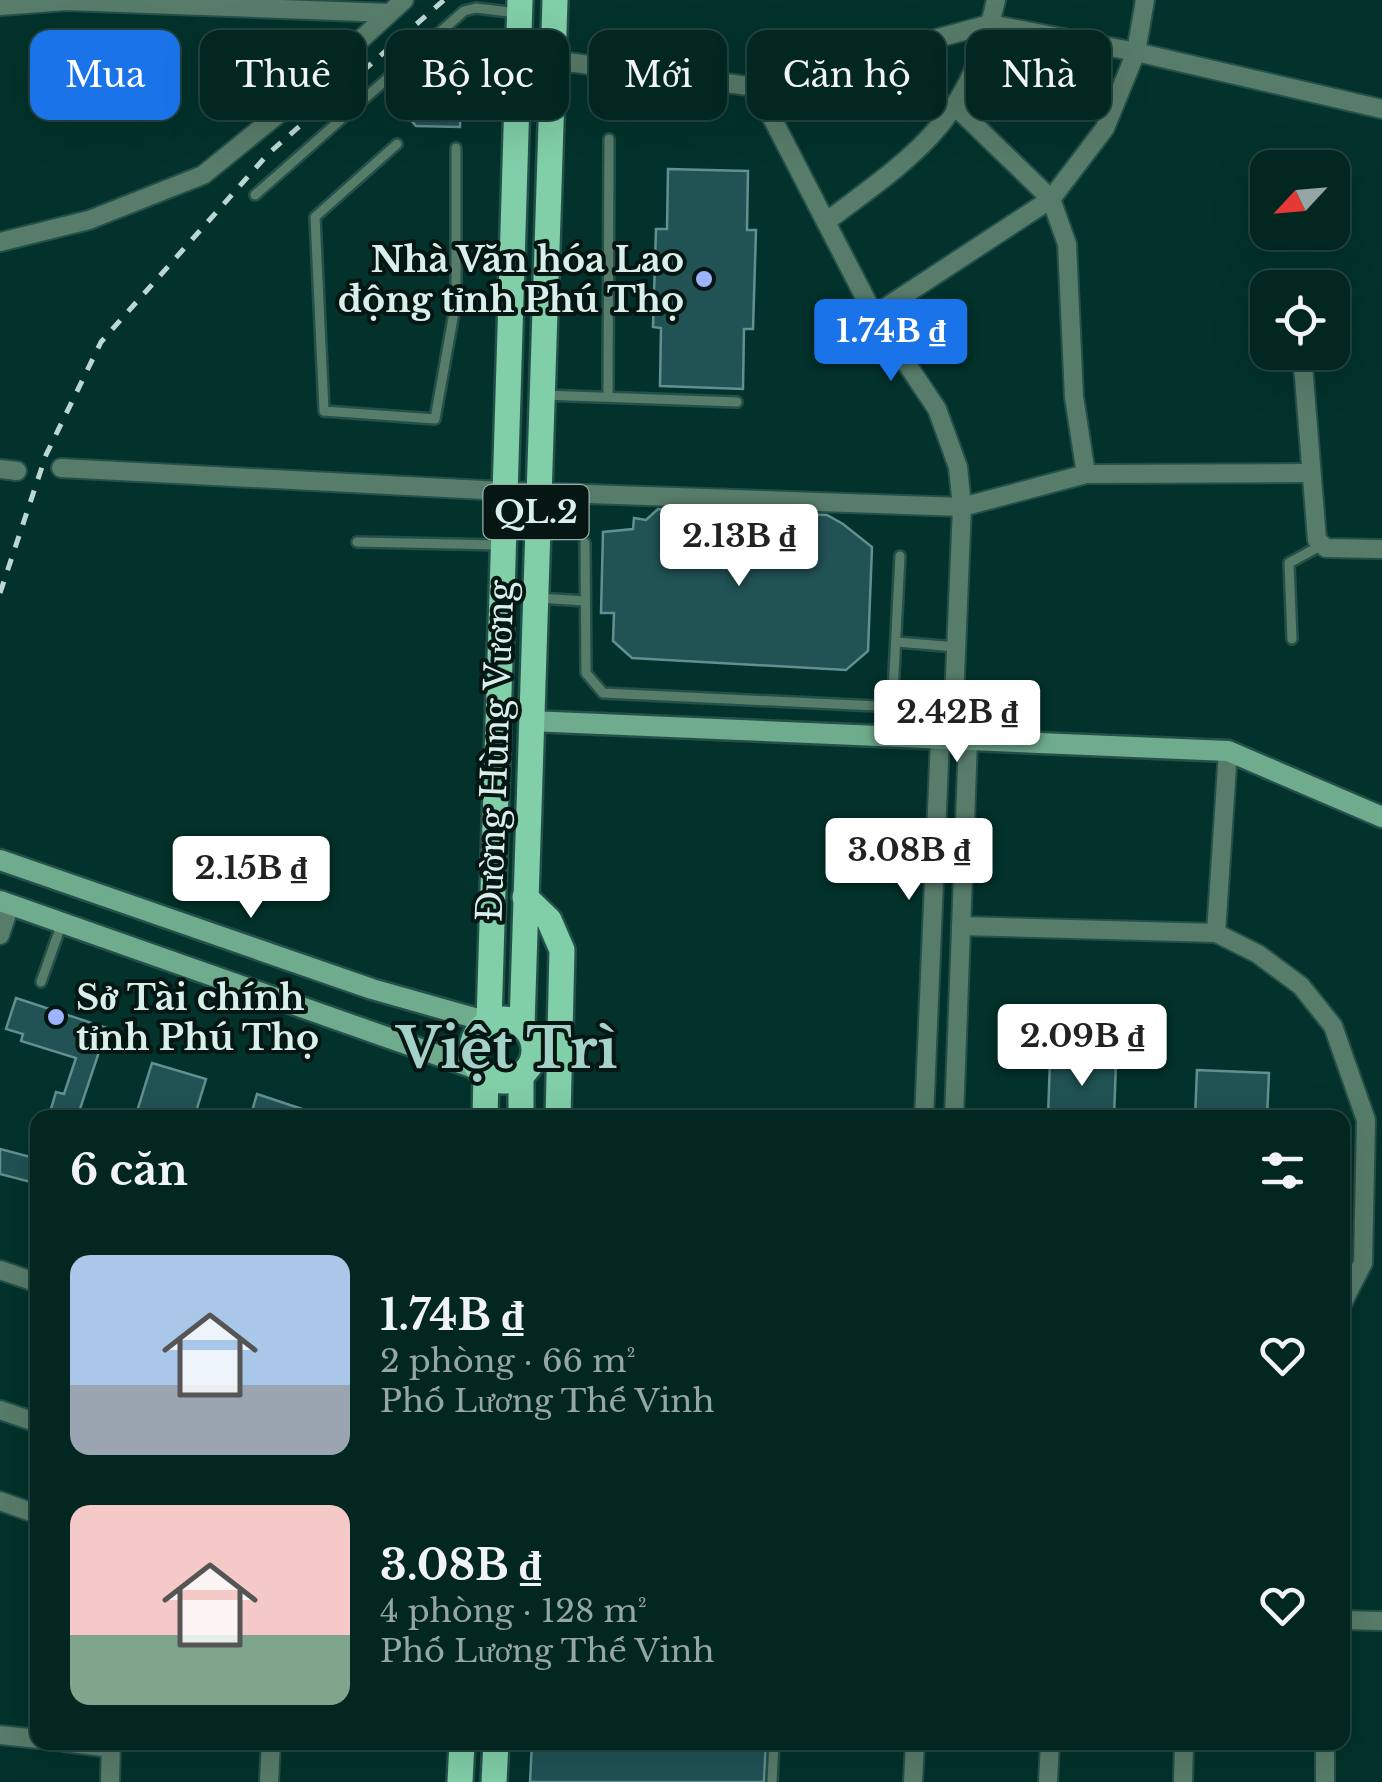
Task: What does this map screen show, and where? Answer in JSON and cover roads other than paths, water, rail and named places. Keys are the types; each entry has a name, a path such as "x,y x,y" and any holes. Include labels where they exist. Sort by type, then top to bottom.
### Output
{"main road":[{"name":"Đường Hùng Vương","path":"554,30 555,0"},
{"name":"Đường Hùng Vương","path":"489,1022 500,545 520,6"},
{"name":"Đường Hùng Vương","path":"522,1025 550,120"},
{"path":"530,721 1228,751 1382,816"},
{"path":"0,860 372,989 489,1022 506,1019 522,1025"},
{"path":"525,897 550,920 562,950 558,1110"},
{"path":"5,903 504,1081 522,1075"},
{"name":"QL.2","path":"485,1110 483,1073 473,1044 489,1022"},
{"name":"QL.2","path":"520,1110 522,1075 534,1050 522,1025"},
{"path":"460,1782 462,1750"},
{"path":"494,1782 496,1750"}],"street":[{"path":"827,220 884,178 956,108 975,75 996,0"},
{"path":"874,316 1051,199 1105,128 1136,52 1145,0"},
{"path":"0,6 67,1 397,6"},
{"path":"0,242 89,220 203,175 287,108 397,6"},
{"path":"946,36 990,24 1136,52 1382,110"},
{"path":"569,62 747,86"},
{"path":"956,108 1051,199 1067,244 1074,397 1086,474"},
{"path":"774,120 874,316 937,408 958,466 962,507 954,700 940,739 924,1110"},
{"path":"1303,370 1308,473 1320,546 1382,550"},
{"path":"60,468 502,491 962,507 1086,474 1308,473"},
{"path":"954,700 968,740 954,1110"},
{"path":"1216,933 1228,751"},
{"path":"0,934 5,903"},
{"path":"962,926 1216,933 1258,954 1301,986 1333,1026 1374,1122 1373,1260 1350,1293"},
{"path":"0,1270 30,1280"},
{"path":"0,1410 30,1420"},
{"path":"0,1501 30,1512"},
{"path":"1350,1620 1382,1621"},
{"path":"0,1735 30,1738"},
{"path":"110,1782 111,1750"},
{"path":"268,1782 270,1750"},
{"path":"913,1782 914,1750"},
{"path":"1048,1782 1050,1750"},
{"path":"1183,1782 1184,1750"},
{"path":"1324,1782 1325,1750"}],"lane":[{"path":"255,195 464,12 520,6"},
{"path":"608,396 610,138"},
{"path":"397,144 315,217 324,411 435,418 456,301 456,148"},
{"path":"456,301 508,304"},
{"path":"540,395 737,402"},
{"path":"356,542 500,545"},
{"path":"585,542 586,673 604,693 877,706 893,693 900,556"},
{"path":"1292,639 1289,563 1320,546"},
{"path":"534,598 586,601"},
{"path":"897,642 956,647"},
{"path":"41,982 62,922"},
{"path":"772,1782 774,1750"}],"railway":[{"path":"0,593 46,455 101,342 269,153 444,0"}],"place":[{"name":"Nhà Văn hóa Lao động tỉnh Phú Thọ","path":"704,279"},
{"name":"Sở Tài chính tỉnh Phú Thọ","path":"56,1017"}],"district":[{"name":"Việt Trì","path":"507,1049"}]}
